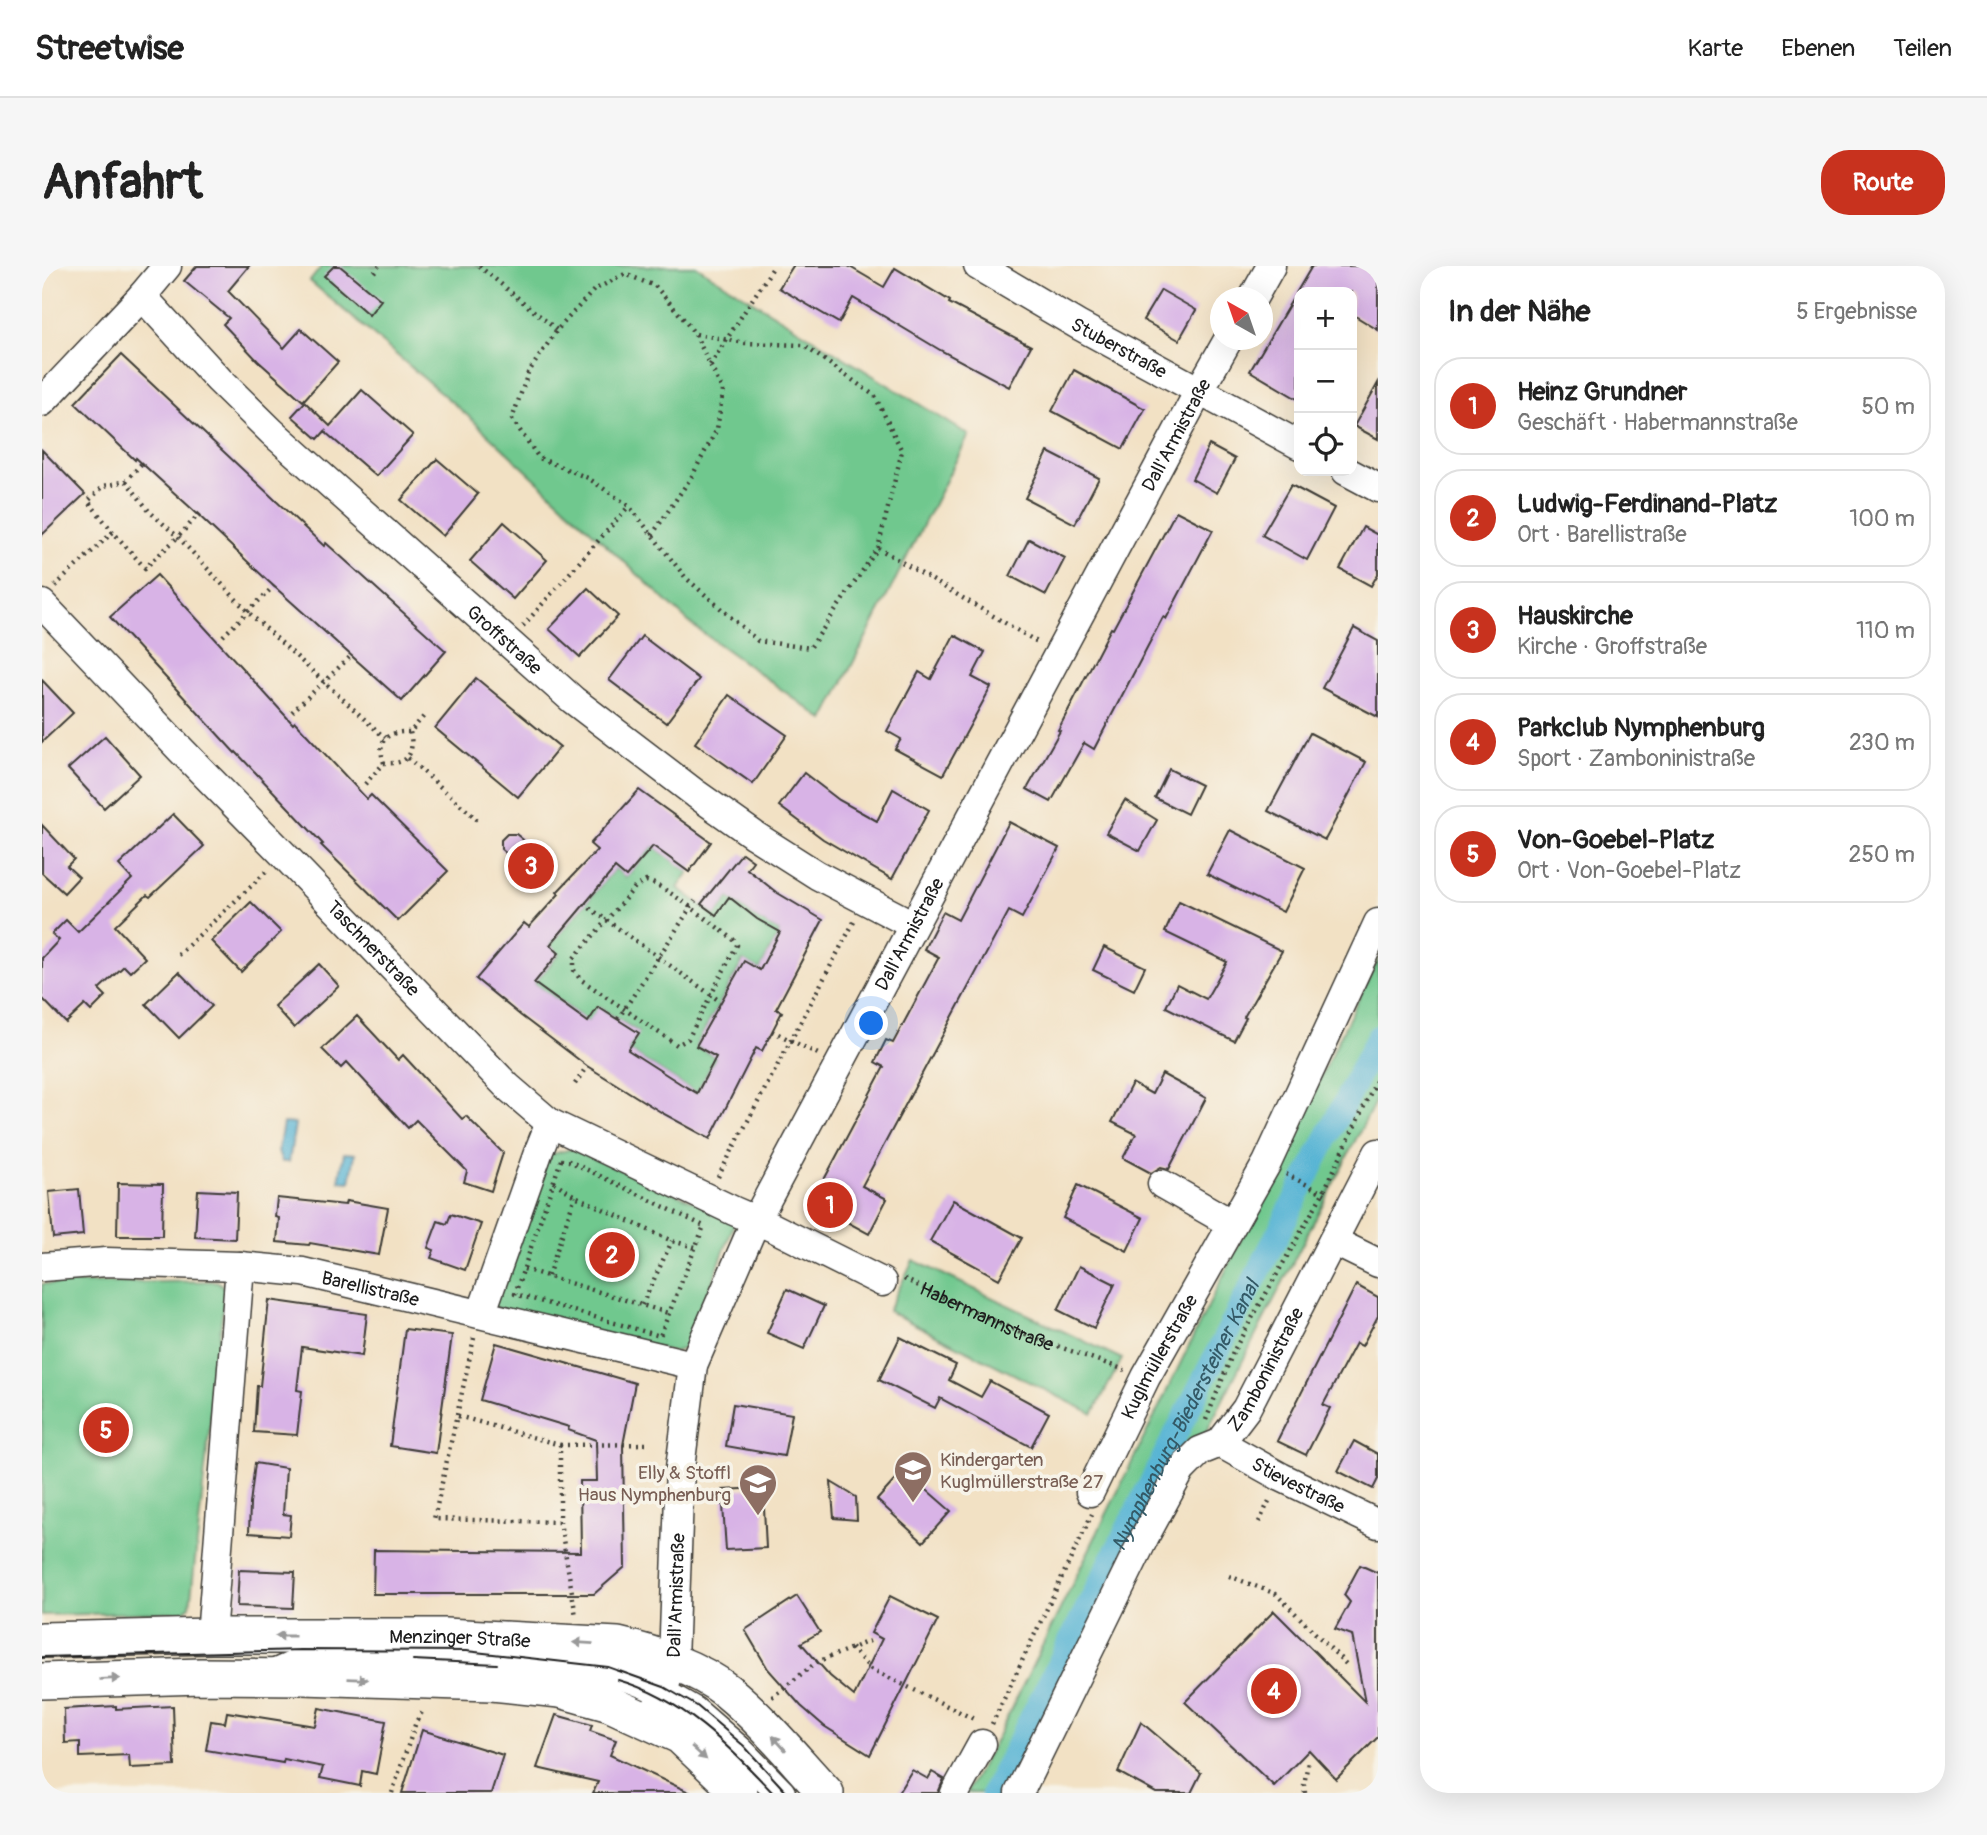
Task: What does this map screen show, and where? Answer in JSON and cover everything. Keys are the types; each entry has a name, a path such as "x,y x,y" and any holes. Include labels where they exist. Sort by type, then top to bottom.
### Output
{"main road":[{"name":"Menzinger Straße","path":"42,1640 211,1636 426,1636 618,1646 640,1650 662,1692 680,1736 740,1793"},
{"name":"Menzinger Straße","path":"42,1681 201,1676 492,1683 560,1690 610,1704 662,1692 725,1690 765,1726 825,1793"}],"street":[{"path":"42,402 167,266"},
{"name":"Stuberstraße","path":"978,266 1078,326 1294,442"},
{"path":"1259,287 1271,266"},
{"name":"Groffstraße","path":"142,296 219,380 272,432 610,729 754,835 817,875 913,925"},
{"name":"Dall'Armistraße","path":"662,1692 680,1468 693,1365 756,1220 1222,350"},
{"path":"1355,476 1378,488"},
{"name":"Taschnerstraße","path":"47,596 181,750 508,1087 550,1123 756,1220"},
{"name":"Kuglmüllerstraße","path":"1090,1492 1146,1377 1267,1163 1378,923"},
{"path":"481,1314 550,1123"},
{"name":"Zamboninistraße","path":"1019,1793 1145,1536 1181,1470 1210,1447 1246,1409 1378,1153"},
{"path":"1162,1184 1232,1224"},
{"path":"756,1220 881,1282"},
{"path":"1333,1241 1378,1263"},
{"name":"Barellistraße","path":"42,1267 106,1262 240,1266 303,1272 693,1365"},
{"path":"211,1636 240,1266"},
{"name":"Stievestraße","path":"1210,1447 1281,1477 1378,1524"},
{"path":"426,1636 454,1656"},
{"path":"265,1677 317,1655 454,1656 549,1664 612,1673 662,1692 694,1711 781,1793"},
{"path":"955,1793 987,1736"}],"path":[{"path":"374,272 379,266"},
{"path":"479,266 557,330"},
{"path":"710,366 774,266"},
{"path":"652,535 692,476 717,429 723,391 695,334 655,286 625,274 594,290 557,330 528,373 512,419 539,458 589,478 629,506 686,578 758,641 810,648 878,548 902,451 875,396 803,345 745,343 695,334"},
{"path":"143,462 126,481 104,486 88,500 145,568 200,513"},
{"path":"126,481 149,511 178,537 248,612 385,738"},
{"path":"508,642 629,506"},
{"path":"47,596 113,532"},
{"path":"878,548 1040,643"},
{"path":"223,636 274,586"},
{"path":"292,712 352,654"},
{"path":"410,732 424,716"},
{"path":"384,763 380,752 385,738 396,731 410,732"},
{"path":"384,763 398,764 408,758 413,745 410,732"},
{"path":"408,758 481,823"},
{"path":"365,784 384,763"},
{"path":"178,956 284,855"},
{"path":"646,881 653,882 733,939 737,945 688,1039 677,1045 580,979 574,970 574,958 606,920 636,886 646,881"},
{"path":"618,1019 695,901"},
{"path":"584,904 721,1002"},
{"path":"716,1181 859,914"},
{"path":"772,1031 818,1054"},
{"path":"575,1084 587,1066"},
{"path":"1210,1447 1208,1413 1234,1350 1323,1193 1378,1077"},
{"path":"561,1160 569,1161 704,1226 660,1336 515,1294 554,1182 561,1160"},
{"path":"1286,1174 1317,1190"},
{"path":"554,1182 575,1196 672,1241 695,1247"},
{"path":"548,1276 575,1196"},
{"path":"642,1305 672,1241"},
{"path":"524,1269 668,1313"},
{"name":"Habermannstraße","path":"881,1282 902,1278 1023,1334 1146,1377"},
{"path":"481,1314 434,1519 561,1522"},
{"path":"458,1416 560,1445 650,1444"},
{"path":"560,1445 561,1522 576,1616"},
{"path":"851,1648 872,1669 987,1736 1095,1509 1090,1492"},
{"path":"1229,1576 1276,1594 1348,1666"},
{"path":"765,1701 817,1662 872,1640"},
{"path":"392,1793 416,1723 426,1705"},
{"path":"1304,1793 1308,1762"}],"green space":[{"path":"322,266 696,266 969,435 824,720 692,625 467,415 310,281"},
{"path":"653,846 689,872 678,888 716,915 729,897 757,919 780,932 760,970 743,961 696,1046 716,1057 697,1093 628,1050 638,1032 599,1007 588,1022 534,983 559,954 550,945 615,868 626,877"},
{"path":"1378,959 1378,1096 1022,1793 966,1793 999,1734"},
{"path":"571,1149 736,1219 688,1347 674,1352 492,1307 545,1156"},
{"path":"913,1260 1122,1359 1093,1414 888,1311"},
{"path":"217,1281 225,1288 190,1606 183,1612 42,1615 42,1284"}],"water":[{"path":"283,1123 295,1124 289,1162 282,1162 278,1152"},
{"path":"344,1153 355,1154 350,1182 339,1181"}],"building":[{"path":"197,266 249,266 228,291 284,348 301,329 338,362 303,401 258,361 223,324 229,318 184,281"},
{"path":"334,266 340,266 381,300 369,315 324,276"},
{"path":"793,266 848,266 884,287 895,268 950,301 949,303 1031,346 1009,387 853,298 839,323 779,288"},
{"path":"1312,266 1378,266 1378,330 1357,317 1357,287 1300,287"},
{"path":"1161,290 1196,310 1179,340 1143,320"},
{"path":"1294,296 1294,397 1250,371 1262,350 1273,350 1273,332"},
{"path":"121,355 324,546 326,543 446,651 402,701 75,403"},
{"path":"1074,370 1145,409 1123,449 1052,411"},
{"path":"1378,383 1378,439 1357,428 1357,421"},
{"path":"362,390 413,435 376,476 325,432 326,430 318,439 292,416 305,402 330,426"},
{"path":"1209,445 1235,459 1217,493 1192,479"},
{"path":"42,450 85,494 42,535"},
{"path":"1048,452 1099,478 1075,524 1025,498"},
{"path":"437,459 478,494 443,536 401,500"},
{"path":"1291,485 1334,508 1307,560 1262,535"},
{"path":"1176,511 1213,530 1166,619 1163,617 1094,749 1084,743 1051,802 1027,789"},
{"path":"504,522 547,560 513,599 470,561"},
{"path":"1363,527 1378,535 1378,574 1371,586 1340,569"},
{"path":"1029,539 1065,558 1046,595 1010,576"},
{"path":"157,575 293,724 295,722 367,799 371,795 448,871 398,921 321,845 323,844 110,617"},
{"path":"588,588 618,616 580,657 549,629"},
{"path":"1354,628 1378,641 1378,717 1322,688"},
{"path":"954,635 985,652 972,677 991,687 943,775 895,749 901,739 887,731 919,672 931,679"},
{"path":"642,636 699,679 666,723 609,680"},
{"path":"476,678 560,747 518,797 435,728"},
{"path":"42,680 73,713 42,742"},
{"path":"729,695 787,735 753,784 695,743"},
{"path":"1310,733 1366,762 1325,840 1268,811"},
{"path":"105,736 140,775 104,808 68,769"},
{"path":"1169,769 1201,785 1187,814 1155,798"},
{"path":"804,773 839,800 877,821 893,789 929,810 892,879 823,839 779,806"},
{"path":"639,790 711,842 689,872 653,846 626,877 615,868 550,945 559,953 534,983 588,1022 598,1007 639,1033 628,1050 697,1093 716,1057 696,1046 744,961 760,970 780,932 757,919 729,897 716,915 701,904 742,853 753,861 747,869 776,892 823,920 776,1009 782,1012 762,1051 756,1048 710,1139 587,1066 476,979 524,923 529,927 559,894 557,892 597,850 590,844"},
{"path":"1125,800 1157,820 1140,851 1106,833"},
{"path":"173,814 204,846 115,926 145,958 130,972 124,966 99,989 106,996 91,1011 85,1005 66,1023 42,998 42,958 59,940 52,934 66,920 78,932 132,879 119,865"},
{"path":"1009,822 1059,848 1022,918 1009,911 862,1186 887,1199 869,1234 823,1209 829,1198 818,1191 884,1067 875,1062 886,1040 893,1043 939,957 924,949 943,912 958,920"},
{"path":"42,825 74,859 67,866 79,877 64,893 42,873"},
{"path":"1230,830 1305,868 1283,912 1207,874"},
{"path":"507,834 516,834 527,843 533,842 549,856 547,875 528,879 513,865 513,859 501,849 501,840"},
{"path":"1179,901 1282,951 1244,1017 1246,1018 1234,1041 1166,1007 1177,984 1206,999 1227,962 1165,932"},
{"path":"251,902 281,932 241,972 211,941"},
{"path":"1104,947 1145,967 1134,990 1093,970"},
{"path":"319,964 339,986 294,1028 274,1006"},
{"path":"179,972 212,1006 179,1038 146,1004"},
{"path":"357,1016 398,1060 403,1055 462,1119 466,1116 503,1153 491,1191 464,1182 467,1171 416,1120 408,1128 347,1062 341,1068 322,1049"},
{"path":"1162,1074 1206,1098 1169,1169 1161,1167 1151,1173 1123,1158 1136,1134 1112,1122 1132,1083 1152,1094"},
{"path":"118,1183 163,1184 162,1236 117,1236"},
{"path":"1078,1185 1143,1218 1127,1251 1063,1218"},
{"path":"79,1189 83,1235 53,1238 49,1192"},
{"path":"198,1190 237,1192 235,1239 195,1237"},
{"path":"277,1198 345,1205 346,1201 388,1208 379,1255 310,1243 277,1242"},
{"path":"953,1200 1022,1238 999,1279 930,1241"},
{"path":"451,1214 481,1224 465,1270 431,1258 434,1250 428,1248 438,1221 447,1224"},
{"path":"1079,1266 1115,1284 1094,1328 1058,1310"},
{"path":"1356,1285 1378,1297 1378,1316 1362,1346 1356,1343 1323,1405 1330,1408 1306,1455 1277,1441"},
{"path":"787,1289 824,1306 804,1349 767,1333"},
{"path":"269,1300 367,1314 362,1356 302,1347 297,1390 302,1391 297,1435 254,1432 257,1386 260,1386"},
{"path":"405,1329 452,1335 436,1453 390,1446"},
{"path":"900,1337 956,1365 949,1380 981,1397 990,1381 1049,1413 1031,1447 940,1398 935,1408 879,1380"},
{"path":"496,1343 635,1383 623,1445 625,1567 594,1594 373,1594 374,1550 581,1552 580,1481 597,1481 596,1440 568,1430 569,1427 480,1400"},
{"path":"733,1404 792,1414 784,1456 726,1446"},
{"path":"1354,1441 1378,1454 1378,1479 1373,1489 1338,1471"},
{"path":"255,1463 286,1468 283,1514 291,1515 289,1536 249,1533"},
{"path":"904,1470 951,1511 923,1542 877,1500"},
{"path":"831,1482 856,1497 857,1520 834,1518"},
{"path":"763,1488 766,1548 726,1550 722,1490"},
{"path":"1360,1565 1378,1573 1378,1737 1336,1779 1309,1750 1274,1786 1185,1702 1274,1611 1365,1702 1352,1635 1335,1629 1350,1602 1344,1595"},
{"path":"239,1570 295,1572 293,1608 237,1606"},
{"path":"797,1596 820,1632 801,1643 830,1676 854,1696 882,1639 871,1633 890,1596 938,1620 870,1755 824,1726 801,1706 768,1669 745,1630"},
{"path":"116,1706 116,1709 173,1706 175,1766 130,1768 129,1755 80,1757 80,1742 65,1743 64,1709"},
{"path":"319,1708 386,1721 376,1774 362,1771 360,1786 320,1778 323,1767 284,1759 283,1763 206,1750 211,1721 225,1723 227,1712 315,1726"},
{"path":"556,1715 592,1725 590,1731 616,1740 610,1755 691,1793 593,1793 598,1782 537,1768"},
{"path":"1141,1722 1201,1773 1191,1793 1156,1793 1118,1772"},
{"path":"422,1730 503,1755 491,1793 402,1793"},
{"path":"912,1770 928,1779 932,1772 944,1779 938,1793 898,1793"}],"waterway":[{"name":"Nymphenburg-Biedersteiner Kanal","path":"993,1793 1378,1037"}],"tram line":[{"path":"42,1657 301,1650 466,1651 608,1667 664,1687 697,1706 744,1746 787,1793"},
{"path":"413,1660 497,1664"},
{"path":"618,1680 641,1688 684,1711 721,1741 773,1793"}],"place":[{"name":"Hauskirche","path":"531,866"},
{"name":"Heinz Grundner","path":"830,1205"},
{"name":"Ludwig-Ferdinand-Platz","path":"612,1255"},
{"name":"Von-Goebel-Platz","path":"106,1430"},
{"name":"Kindergarten Kuglmüllerstraße 27","path":"913,1504"},
{"name":"Elly & Stoffl Haus Nymphenburg","path":"758,1517"},
{"name":"Parkclub Nymphenburg","path":"1274,1691"}]}
